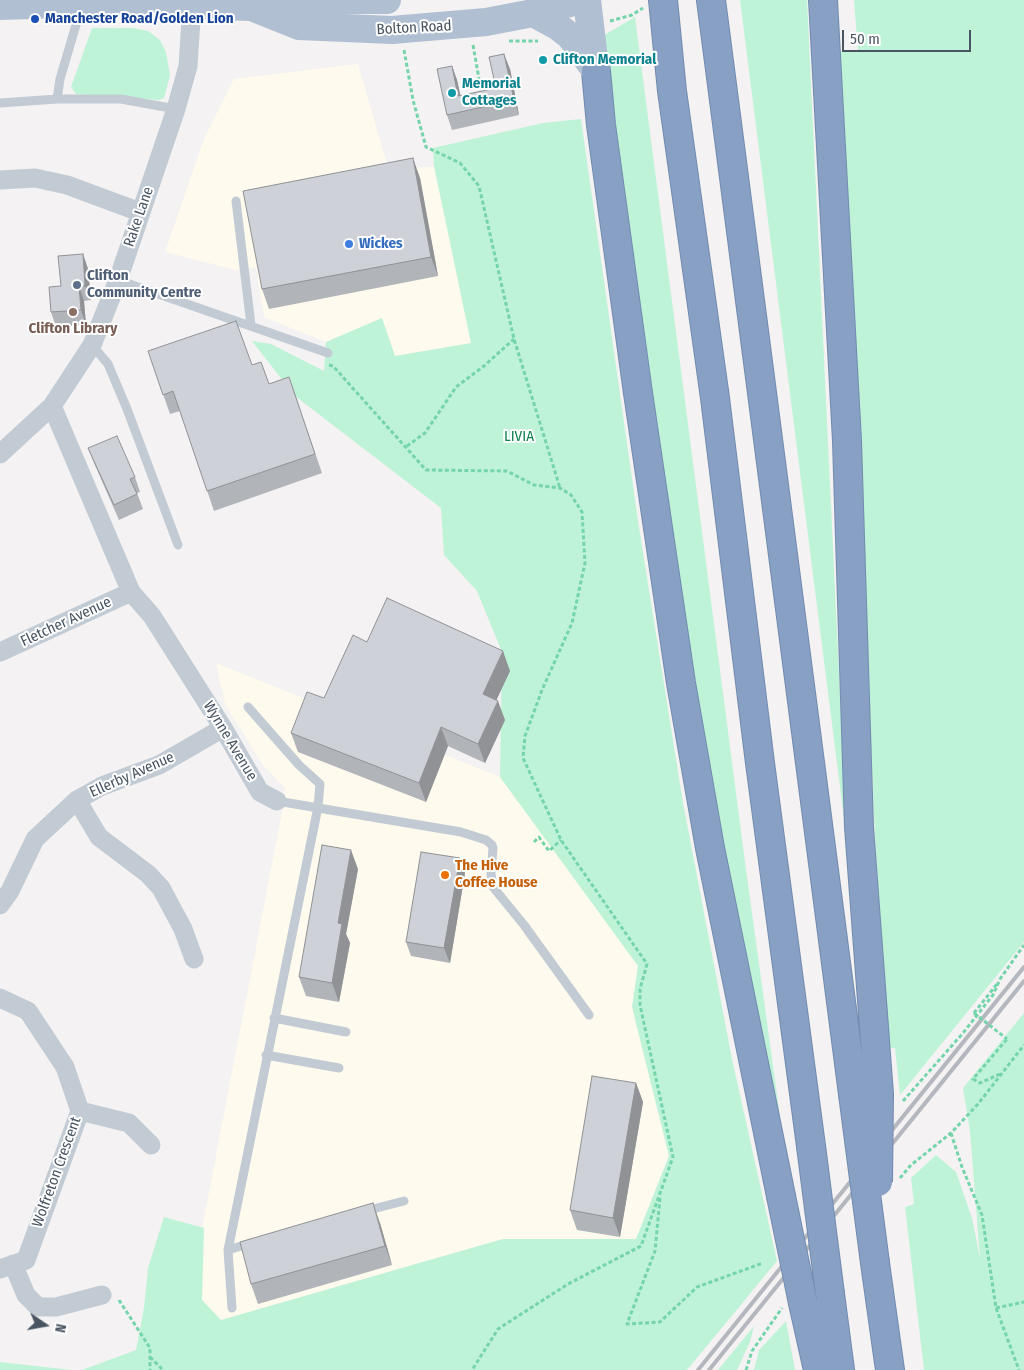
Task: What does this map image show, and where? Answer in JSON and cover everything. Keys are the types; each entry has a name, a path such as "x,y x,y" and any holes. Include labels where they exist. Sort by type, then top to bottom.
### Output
{"highway":[{"path":"663,0 672,91 716,408 760,763 840,1370"},
{"path":"711,0 878,1096"},
{"path":"823,0 847,441 859,827 878,1096 875,1263 890,1370"},
{"path":"596,71 601,125 681,683 710,848 818,1370"}],"main road":[{"name":"Bolton Road","path":"0,6 125,1 200,3 249,7 317,0 387,0"},
{"name":"Bolton Road","path":"249,7 299,26 348,30 401,30 486,22 533,13 581,0"},
{"path":"587,0 596,71"},
{"path":"533,13 557,26 570,36 596,71"}],"street":[{"name":"Rake Lane","path":"0,454 52,406 92,345 118,280 176,108 188,66 200,3"},
{"path":"0,180 35,178 67,185 140,212"},
{"name":"Wynne Avenue","path":"52,406 131,592 152,616 223,728 260,792 277,801"},
{"name":"Fletcher Avenue","path":"0,652 131,592"},
{"name":"Ellerby Avenue","path":"3,894 34,839 77,800 102,786 159,765 223,728"},
{"path":"77,800 98,837 148,874 161,888 183,929 194,959"},
{"name":"Wolfreton Crescent","path":"0,998 28,1011 65,1067 80,1111 26,1260 6,1266"},
{"path":"80,1111 129,1123 151,1145"},
{"path":"6,1266 26,1295 38,1307 56,1307 102,1295"}],"lane":[{"path":"57,98 60,79 82,3"},
{"path":"0,102 57,98 121,99 176,108"},
{"path":"236,202 251,326"},
{"path":"118,280 325,352"},
{"path":"92,345 108,364 128,409 178,545"},
{"path":"232,1308 228,1250 266,1055 318,807 320,784 298,765 248,708"},
{"name":"Wynne Avenue","path":"277,801 461,832 486,840 493,848 493,887 524,924 589,1015"},
{"path":"274,1018 346,1032"},
{"path":"266,1055 339,1068"},
{"path":"355,1214 404,1201"},
{"path":"228,1250 260,1241"}],"path":[{"path":"608,22 632,16"},
{"path":"401,30 413,100 426,147 460,162 479,186 514,338 560,488"},
{"path":"472,42 480,90"},
{"path":"406,446 424,433 456,387 484,366 514,338"},
{"path":"325,352 323,362 333,366 426,470 506,471 534,484 560,488 571,495 582,512 585,563 572,622 542,690 525,736 523,758 561,840 647,964 640,989 640,1005 673,1156 640,1246 568,1284 498,1329 472,1370"},
{"path":"534,842 539,837 549,851 561,840"},
{"path":"1002,1073 980,1083 974,1079 1007,1039 974,1013 1024,945"},
{"path":"878,1096 963,1033 993,996 1000,979"},
{"path":"1019,1370 996,1308 982,1215 962,1167 951,1133 978,1104 1024,1045"},
{"path":"661,1193 655,1251 627,1324 660,1322 697,1287 763,1263"},
{"path":"102,1295 118,1298 150,1348 150,1370"},
{"path":"996,1308 1024,1302"},
{"path":"150,1357 163,1370"}],"shaded area":[{"path":"358,64 389,171 434,166 471,343 395,356 382,318 326,342 264,317 256,268 236,270 165,252 204,139 234,79"},
{"path":"216,663 500,777 638,966 632,1007 669,1155 636,1239 502,1239 221,1320 189,1296 282,812 285,788 263,765 225,704"}],"green space":[{"path":"740,0 807,0 847,842"},
{"path":"854,0 1024,0 1024,942 900,1095 895,1048 890,1048 881,942 840,51 858,52"},
{"path":"635,17 745,862 784,1146 726,870 678,592 601,37"},
{"path":"92,28 133,28 148,31 160,40 166,52 170,75 164,98 160,100 76,94 71,87"},
{"name":"LIVIA","path":"581,119 638,521 683,803 732,1059 777,1261 687,1370 82,1370 136,1350 144,1308 148,1268 164,1217 204,1228 202,1300 221,1320 503,1239 636,1239 669,1156 632,1007 638,966 500,777 502,652 477,591 444,555 441,508 295,396 252,341 271,344 324,371 326,342 382,318 395,356 471,343 434,166 433,148 543,123"},
{"path":"1024,1013 1024,1370 924,1370 905,1207 914,1204 911,1178 936,1155 956,1172 972,1218 980,1258 970,1131 963,1088"},
{"path":"786,1321 795,1370 754,1370 759,1350"},
{"path":"754,1326 750,1342 737,1370 718,1370"},
{"path":"0,1362 71,1370 0,1370"}],"building":[{"path":"504,54 514,100 447,115 437,69 452,66 458,96 496,88 489,57"},
{"path":"413,158 431,257 262,289 243,191"},
{"path":"83,254 85,286 79,286 81,310 51,312 49,287 61,286 58,256"},
{"path":"236,321 252,365 261,362 269,384 289,377 315,454 207,491 173,391 163,395 148,351"},
{"path":"117,436 135,477 130,479 137,494 114,505 88,448"},
{"path":"387,598 503,651 483,694 498,701 478,744 441,727 419,783 291,733 307,692 324,698 353,635 367,642"},
{"path":"322,845 351,850 338,923 342,924 332,983 299,977"},
{"path":"421,852 460,858 444,948 406,942"},
{"path":"592,1076 636,1083 613,1218 570,1210"},
{"path":"373,1203 385,1246 251,1284 240,1242"}],"railway":[{"path":"698,1370 1024,967"},
{"path":"709,1370 1024,981"}],"place":[{"name":"Manchester Road/Golden Lion","path":"35,19"},
{"name":"Clifton Memorial","path":"543,60"},
{"name":"Memorial Cottages","path":"452,93"},
{"name":"Wickes","path":"349,244"},
{"name":"Clifton Community Centre","path":"77,285"},
{"name":"Clifton Library","path":"73,312"},
{"name":"The Hive Coffee House","path":"445,875"}]}
